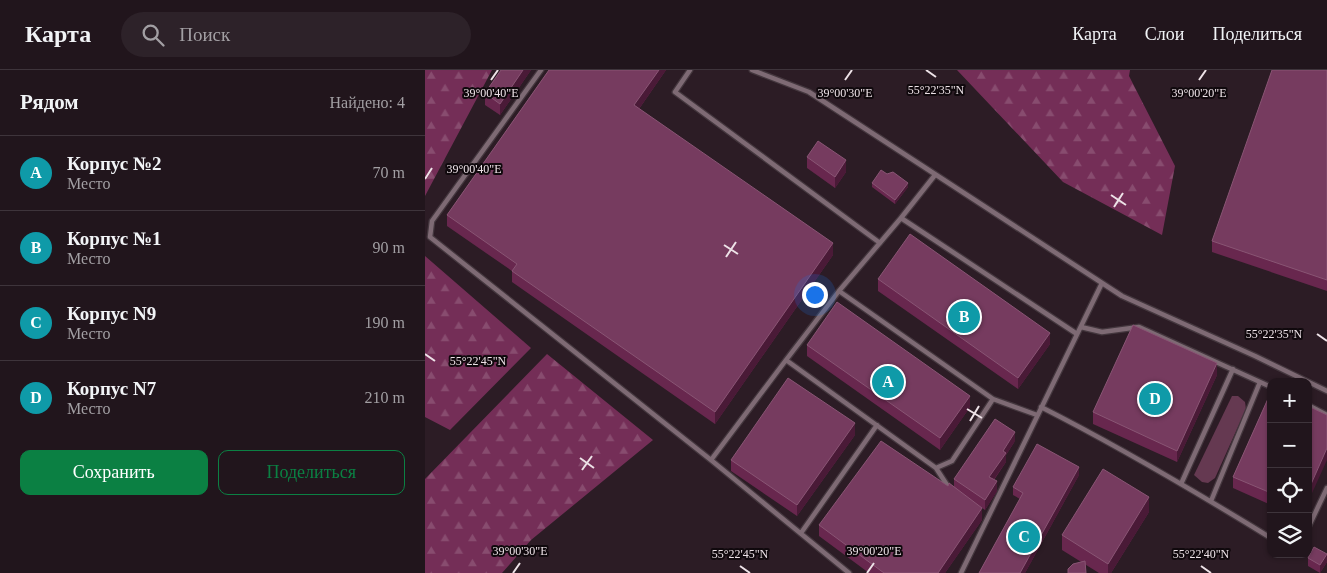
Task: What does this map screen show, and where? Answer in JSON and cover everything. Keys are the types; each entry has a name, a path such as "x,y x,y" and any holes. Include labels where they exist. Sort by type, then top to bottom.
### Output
{"lane":[{"path":"541,70 433,220 430,237 711,460 849,573"},
{"path":"690,70 675,92 879,243"},
{"path":"752,70 809,92 1121,296 1255,356 1327,391"},
{"path":"711,460 839,291 935,175"},
{"path":"901,218 1077,334"},
{"path":"961,573 1102,283"},
{"path":"839,291 993,399 1037,415"},
{"path":"1081,326 1102,332 1139,327 1267,385"},
{"path":"786,360 936,468 951,491"},
{"path":"1181,484 1233,370"},
{"path":"1211,502 1260,382"},
{"path":"936,468 952,461 993,399"},
{"path":"1312,406 1327,415"},
{"path":"1041,407 1102,438 1267,536"},
{"path":"801,533 877,425"},
{"path":"1312,520 1327,488"},
{"path":"981,512 989,516"}],"shaded area":[{"path":"1232,396 1238,396 1245,402 1246,409 1215,478 1208,483 1202,482 1194,475"}],"green space":[{"path":"425,70 492,70 425,196"},
{"path":"957,70 1130,70 1129,76 1175,166 1162,235 1063,182"},
{"path":"425,256 531,348 450,430 425,417"},
{"path":"547,354 653,440 531,540 502,573 425,573 425,479"}],"building":[{"path":"501,70 523,70 500,104 485,93"},
{"path":"549,70 659,70 634,105 833,243 715,412 512,271 517,264 447,215"},
{"path":"1272,70 1327,70 1327,280 1212,241"},
{"path":"818,141 846,160 835,177 807,157"},
{"path":"881,170 887,174 893,172 908,183 895,200 872,183"},
{"path":"910,234 1050,333 1018,378 878,279"},
{"path":"837,302 970,396 940,438 807,345"},
{"path":"1133,325 1217,363 1177,451 1093,412"},
{"path":"788,378 855,423 797,505 731,460"},
{"path":"1267,401 1267,491 1233,477"},
{"path":"1312,408 1327,415 1327,448 1312,482"},
{"path":"995,419 1015,432 1003,451 1006,453 989,477 997,481 985,500 954,479"},
{"path":"881,441 948,486 949,483 982,508 938,573 884,573 819,525"},
{"path":"1037,444 1079,467 1020,573 979,573 1023,493 1013,487"},
{"path":"1103,469 1149,497 1108,564 1062,535"},
{"path":"1314,547 1327,554 1320,565 1308,558 1312,558"},
{"path":"1085,561 1086,573 1068,573 1068,569 1073,564"}],"place":[{"name":"Корпус №1","path":"964,317"},
{"name":"Корпус №2","path":"888,382"},
{"name":"Корпус N7","path":"1155,399"},
{"name":"Корпус N9","path":"1024,537"}]}
